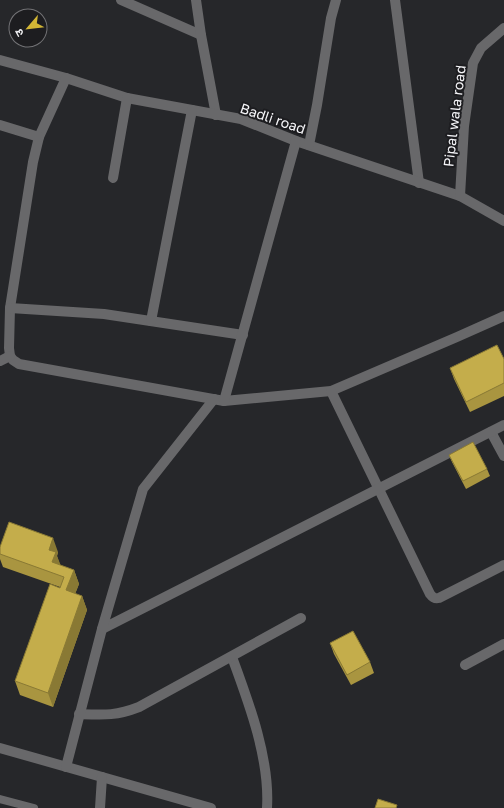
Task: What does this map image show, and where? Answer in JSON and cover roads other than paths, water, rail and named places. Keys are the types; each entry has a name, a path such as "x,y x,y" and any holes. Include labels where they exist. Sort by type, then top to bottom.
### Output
{"street":[{"path":"121,0 201,35"},
{"path":"196,0 216,115"},
{"path":"309,145 331,18 336,0"},
{"path":"395,0 419,183"},
{"name":"Pipal wala road","path":"460,196 464,126 473,63 481,48 504,28"},
{"name":"Badli road","path":"0,60 66,78 127,98 241,119 296,141 460,196 504,221"},
{"path":"66,78 39,136 33,162 10,308 10,356 19,364 219,400 331,391 504,316"},
{"path":"114,178 127,98"},
{"path":"151,321 192,110"},
{"path":"0,125 39,136"},
{"path":"66,767 102,630 143,489 219,400 243,335 296,141"},
{"path":"10,308 104,314 243,335"},
{"path":"0,361 10,356"},
{"path":"331,391 433,598 439,598 504,565"},
{"path":"102,630 504,425"},
{"path":"491,432 504,456"},
{"path":"79,714 111,715 124,713 134,709 232,657 300,618"},
{"path":"466,665 504,644"},
{"path":"232,657 246,694 256,729 264,765 267,790 267,808"},
{"path":"0,748 211,808"},
{"path":"100,808 102,777"}],"lane":[{"path":"0,799 34,808"}]}
